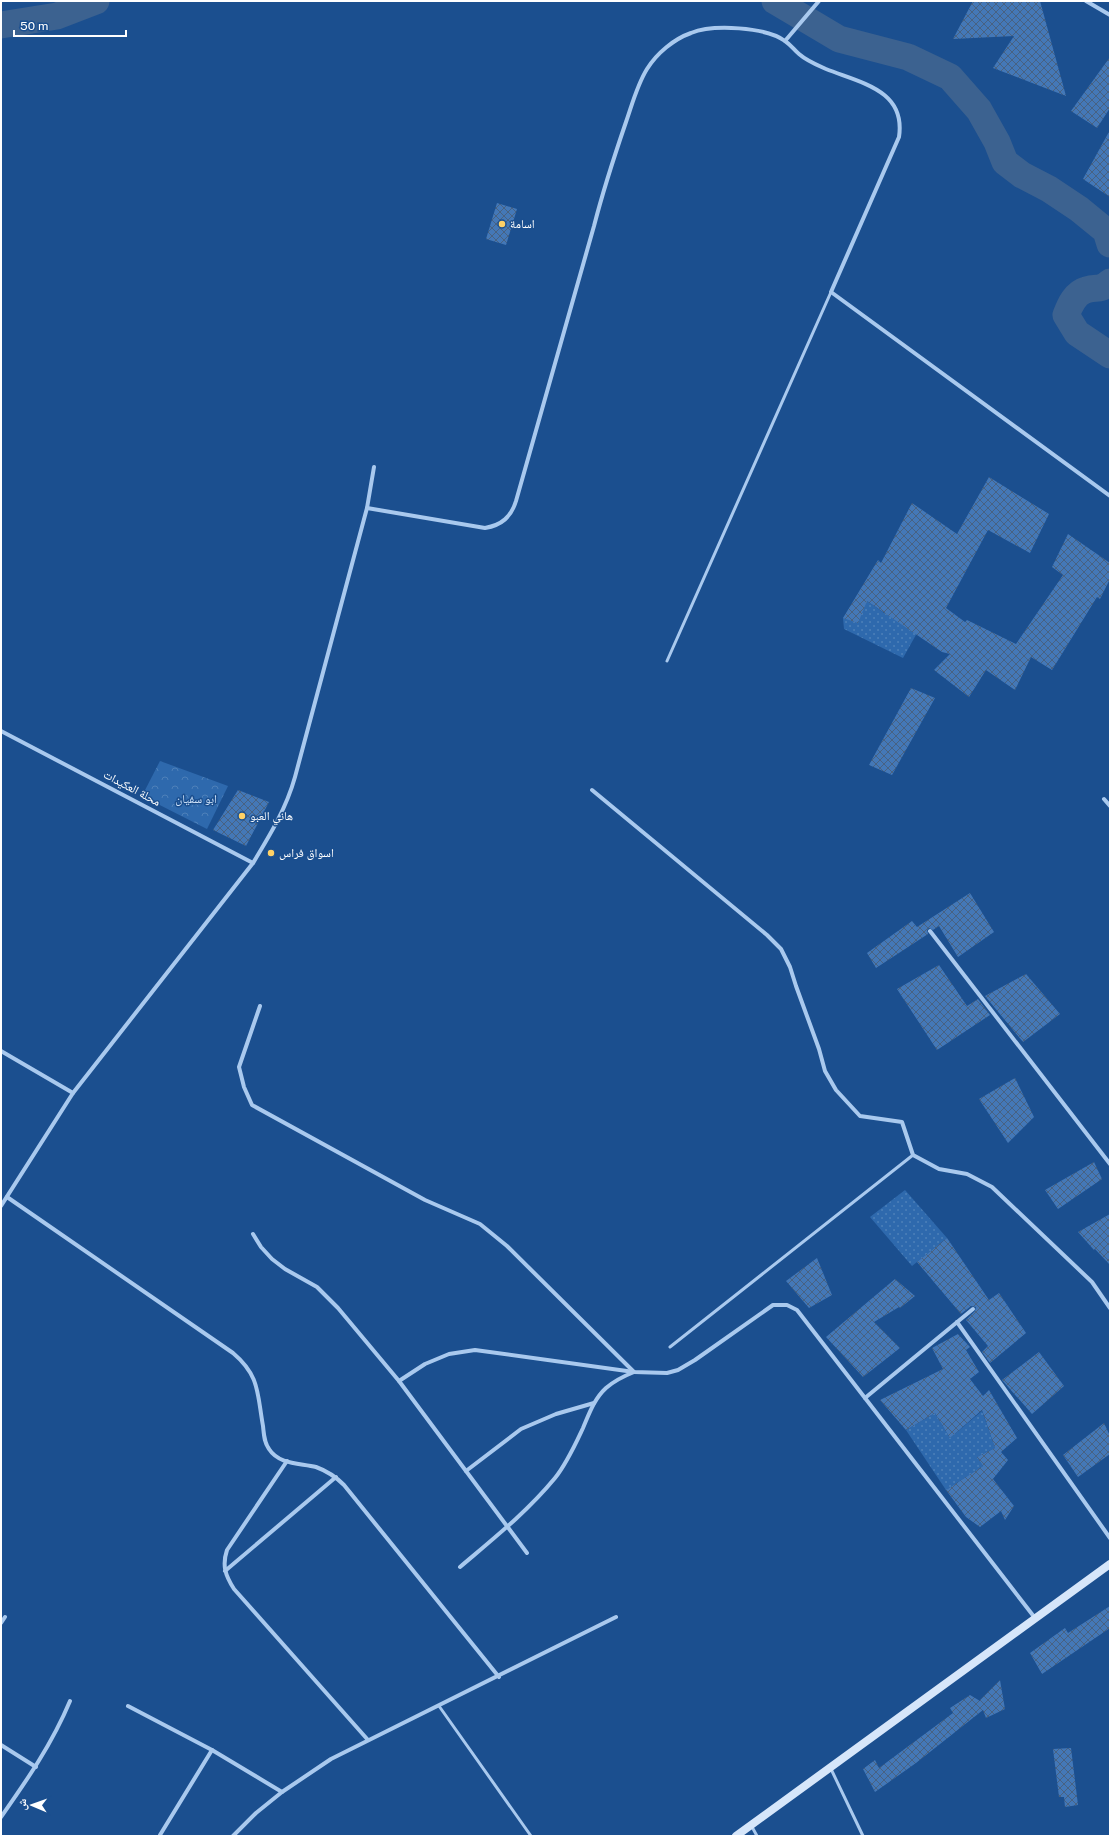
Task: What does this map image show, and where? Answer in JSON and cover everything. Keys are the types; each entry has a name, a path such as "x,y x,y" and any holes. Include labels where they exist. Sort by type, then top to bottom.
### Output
{"main road":[{"path":"736,1836 1110,1564"}],"street":[{"path":"785,41 820,1"},
{"path":"1086,1 1110,15"},
{"path":"367,508 485,528 498,525 509,517 516,501 606,180 639,86 647,68 660,53 675,41 692,32 711,28 730,28 770,33 785,41 801,56 813,63 882,92 894,104 900,120 899,137 831,292 1110,496"},
{"path":"1,1206 73,1093 254,863 278,822 289,798 367,508 374,467"},
{"name":"محلة العكيدات","path":"1,731 254,863"},
{"path":"592,790 774,942 790,966 819,1049 825,1071 836,1090 860,1116 902,1122 913,1154 938,1169 967,1174 992,1187 1092,1282 1110,1308"},
{"path":"1104,799 1110,806"},
{"path":"930,931 1110,1164"},
{"path":"260,1006 239,1067 244,1087 252,1105 437,1206 480,1224 507,1246 634,1372"},
{"path":"1,1051 73,1093"},
{"path":"7,1197 244,1362 250,1370 255,1382 265,1442 270,1451 278,1458 287,1462 316,1467 336,1478 344,1485 499,1677"},
{"path":"254,1234 261,1247 272,1259 285,1269 317,1287 328,1297 399,1381 527,1553"},
{"path":"399,1381 425,1364 449,1354 475,1350 634,1372 667,1373 678,1370 773,1305 787,1305 797,1310 1035,1619"},
{"path":"865,1398 973,1309"},
{"path":"957,1322 1110,1538"},
{"path":"460,1567 508,1527 555,1477 570,1454 594,1403 605,1389 618,1379 634,1372"},
{"path":"466,1471 522,1429 556,1414 594,1403"},
{"path":"287,1462 228,1550 224,1561 225,1571 228,1580 234,1588 368,1740"},
{"path":"225,1571 336,1478"},
{"path":"1,1623 5,1617"},
{"path":"232,1836 256,1813 282,1792 325,1763 368,1740 499,1677 616,1617"},
{"path":"1,1817 36,1767 59,1726 70,1702"},
{"path":"128,1706 212,1750 282,1792"},
{"path":"1,1746 36,1767"},
{"path":"160,1835 212,1750"}],"lane":[{"path":"666,661 831,292"},
{"path":"670,1347 913,1154"},
{"path":"440,1706 531,1836"},
{"path":"830,1768 863,1836"},
{"path":"751,1825 757,1836"}],"green space":[{"path":"900,582 917,633 903,658 844,629 843,618 867,601 884,613"},
{"name":"ابو سفيان","path":"160,761 228,786 207,829 142,796"},
{"path":"905,1190 947,1238 912,1266 870,1217"},
{"path":"982,1411 995,1448 977,1457 983,1466 946,1490 906,1430 935,1413 950,1438"}],"building":[{"path":"973,1 1040,1 1066,96 993,68 1014,36 953,39"},
{"path":"1110,57 1110,108 1097,128 1071,111"},
{"path":"1110,130 1110,197 1083,179"},
{"name":"اسامة","path":"497,203 517,209 506,245 486,239"},
{"path":"989,477 1049,514 1030,553 988,530 946,608 965,622 967,620 1016,644 1063,575 1052,567 1068,534 1110,563 1110,579 1100,599 1097,597 1052,670 1031,657 1015,690 986,670 969,697 934,670 950,654 942,652 867,601 858,623 843,618 878,560 881,563 912,503 957,534"},
{"path":"911,688 935,698 892,775 869,765"},
{"name":"هاني العبو","path":"238,790 269,802 246,846 213,830"},
{"path":"970,893 994,932 958,957 939,926 933,930 929,928 927,930 928,934 876,968 867,953 912,921 917,927"},
{"path":"939,965 967,1006 978,999 990,1015 937,1050 897,989"},
{"path":"1026,974 1060,1014 1023,1042 985,996"},
{"path":"1015,1078 1034,1117 1008,1143 979,1099"},
{"path":"1094,1162 1102,1179 1058,1209 1045,1190"},
{"path":"1110,1214 1110,1265 1078,1232"},
{"path":"947,1238 989,1300 999,1293 1026,1333 990,1363 982,1352 988,1346 966,1320 975,1311 976,1307 971,1306 961,1314 917,1262"},
{"path":"817,1258 832,1295 809,1308 786,1281"},
{"path":"895,1279 915,1296 900,1308 899,1307 874,1322 900,1348 863,1377 826,1337"},
{"path":"958,1334 970,1347 966,1350 979,1372 970,1379 983,1396 989,1390 1017,1438 1001,1452 1008,1460 993,1479 1014,1506 1005,1520 1001,1511 980,1527 966,1517 946,1490 983,1466 977,1457 995,1448 982,1410 950,1438 935,1413 906,1430 880,1400 943,1369 932,1348"},
{"path":"1039,1352 1064,1386 1032,1414 1002,1380"},
{"path":"1104,1423 1110,1436 1110,1454 1078,1477 1063,1455"},
{"path":"1110,1606 1110,1628 1042,1674 1030,1653 1065,1628 1068,1633"},
{"path":"1000,1680 1005,1709 986,1718 983,1710 916,1763 875,1792 863,1769 875,1760 879,1768 953,1713 950,1708 970,1695 980,1701"},
{"path":"1071,1748 1078,1805 1065,1807 1064,1797 1059,1797 1053,1749"}],"waterway":[{"path":"1,25 57,16 96,1"},
{"path":"775,1 839,39 908,57 950,77 979,110 997,142 1005,162 1022,175 1049,189 1079,209 1106,231 1110,244"},
{"path":"1110,282 1103,287 1086,290 1079,294 1071,303 1066,315 1077,333 1110,355"}],"place":[{"name":"اسامة","path":"502,224"},
{"name":"هاني العبو","path":"242,816"},
{"name":"اسواق فراس","path":"271,853"}]}
